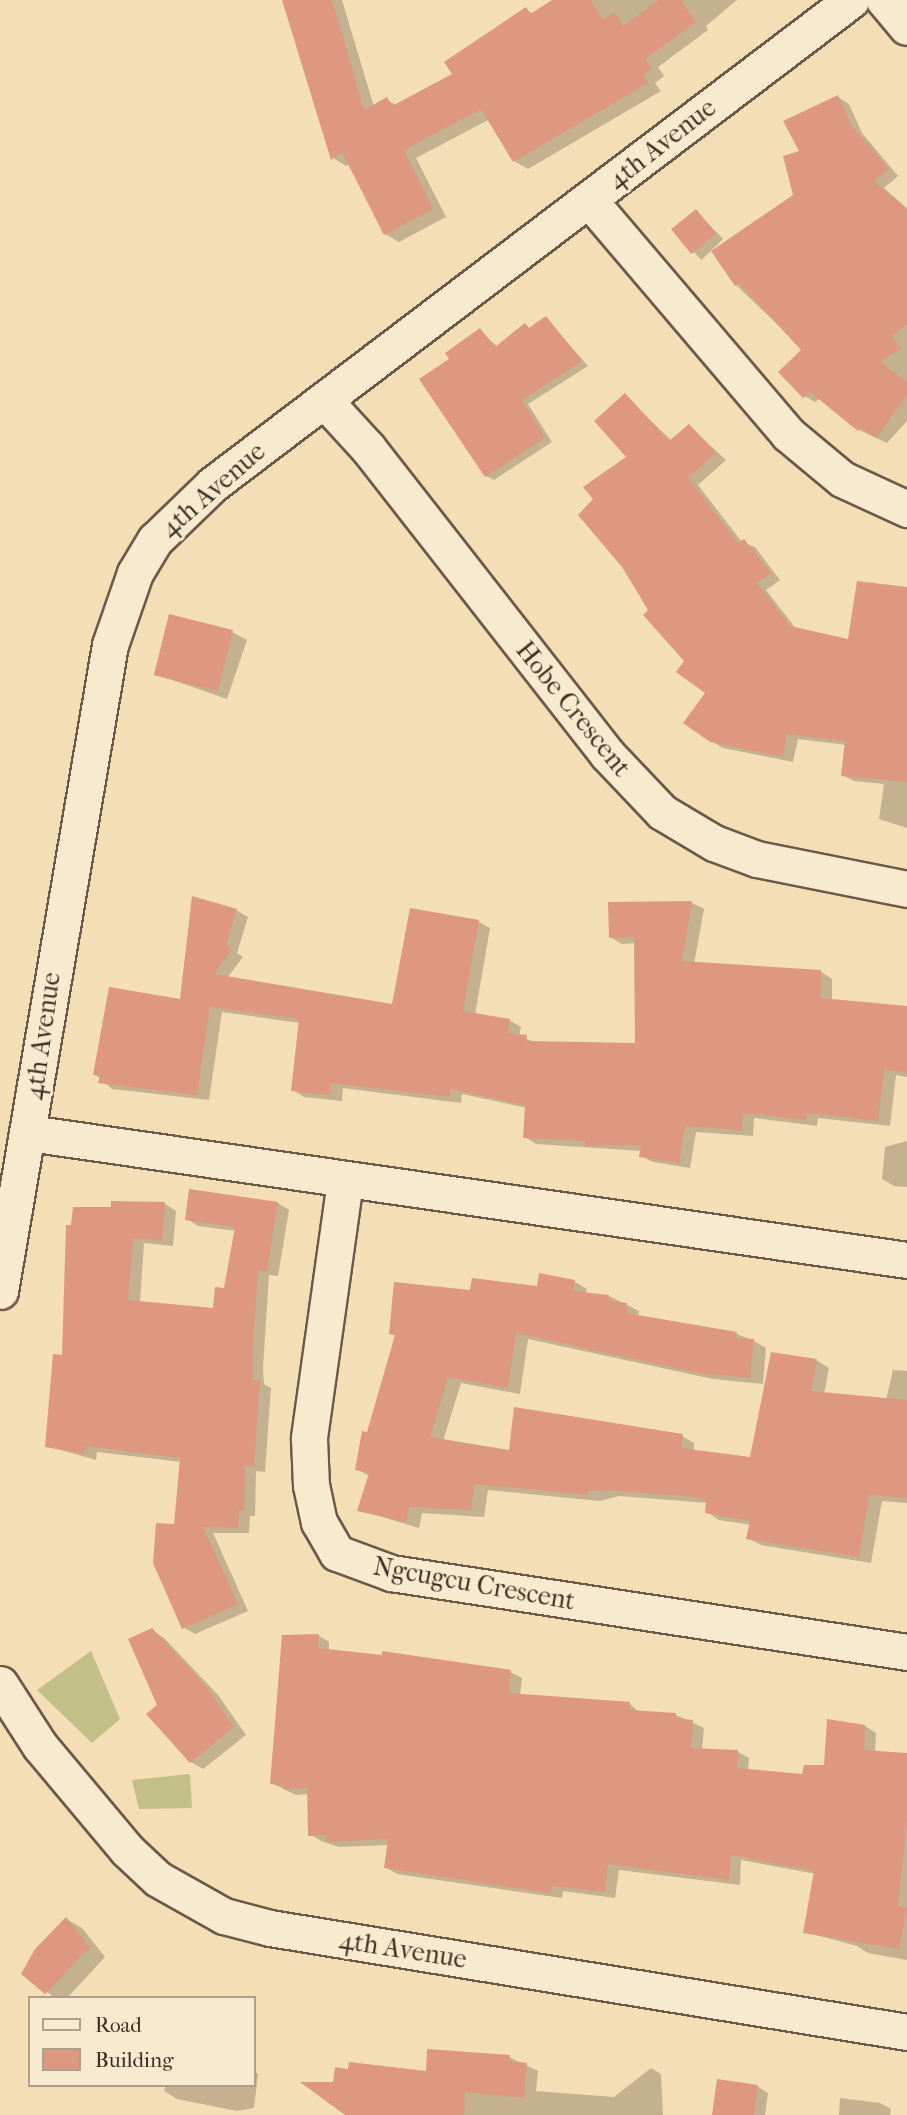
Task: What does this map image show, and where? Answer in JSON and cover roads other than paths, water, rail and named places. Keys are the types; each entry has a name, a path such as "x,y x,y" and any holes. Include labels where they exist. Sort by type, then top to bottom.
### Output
{"street":[{"name":"4th Avenue","path":"0,1291 29,1133 65,884 110,645 135,573 155,540 180,512 324,400 851,0"},
{"path":"884,0 907,27"},
{"path":"589,200 788,434 842,479 907,509"},
{"name":"Hobe Crescent","path":"324,400 368,447 607,754 662,812 705,839 757,859 907,889"},
{"path":"29,1133 345,1181 907,1260"},
{"name":"Ngcugcu Crescent","path":"345,1181 309,1438 311,1485 319,1522 337,1553 391,1573 907,1652"},
{"name":"4th Avenue","path":"0,1684 47,1755 127,1850 158,1879 224,1916 270,1928 907,2032"}]}
